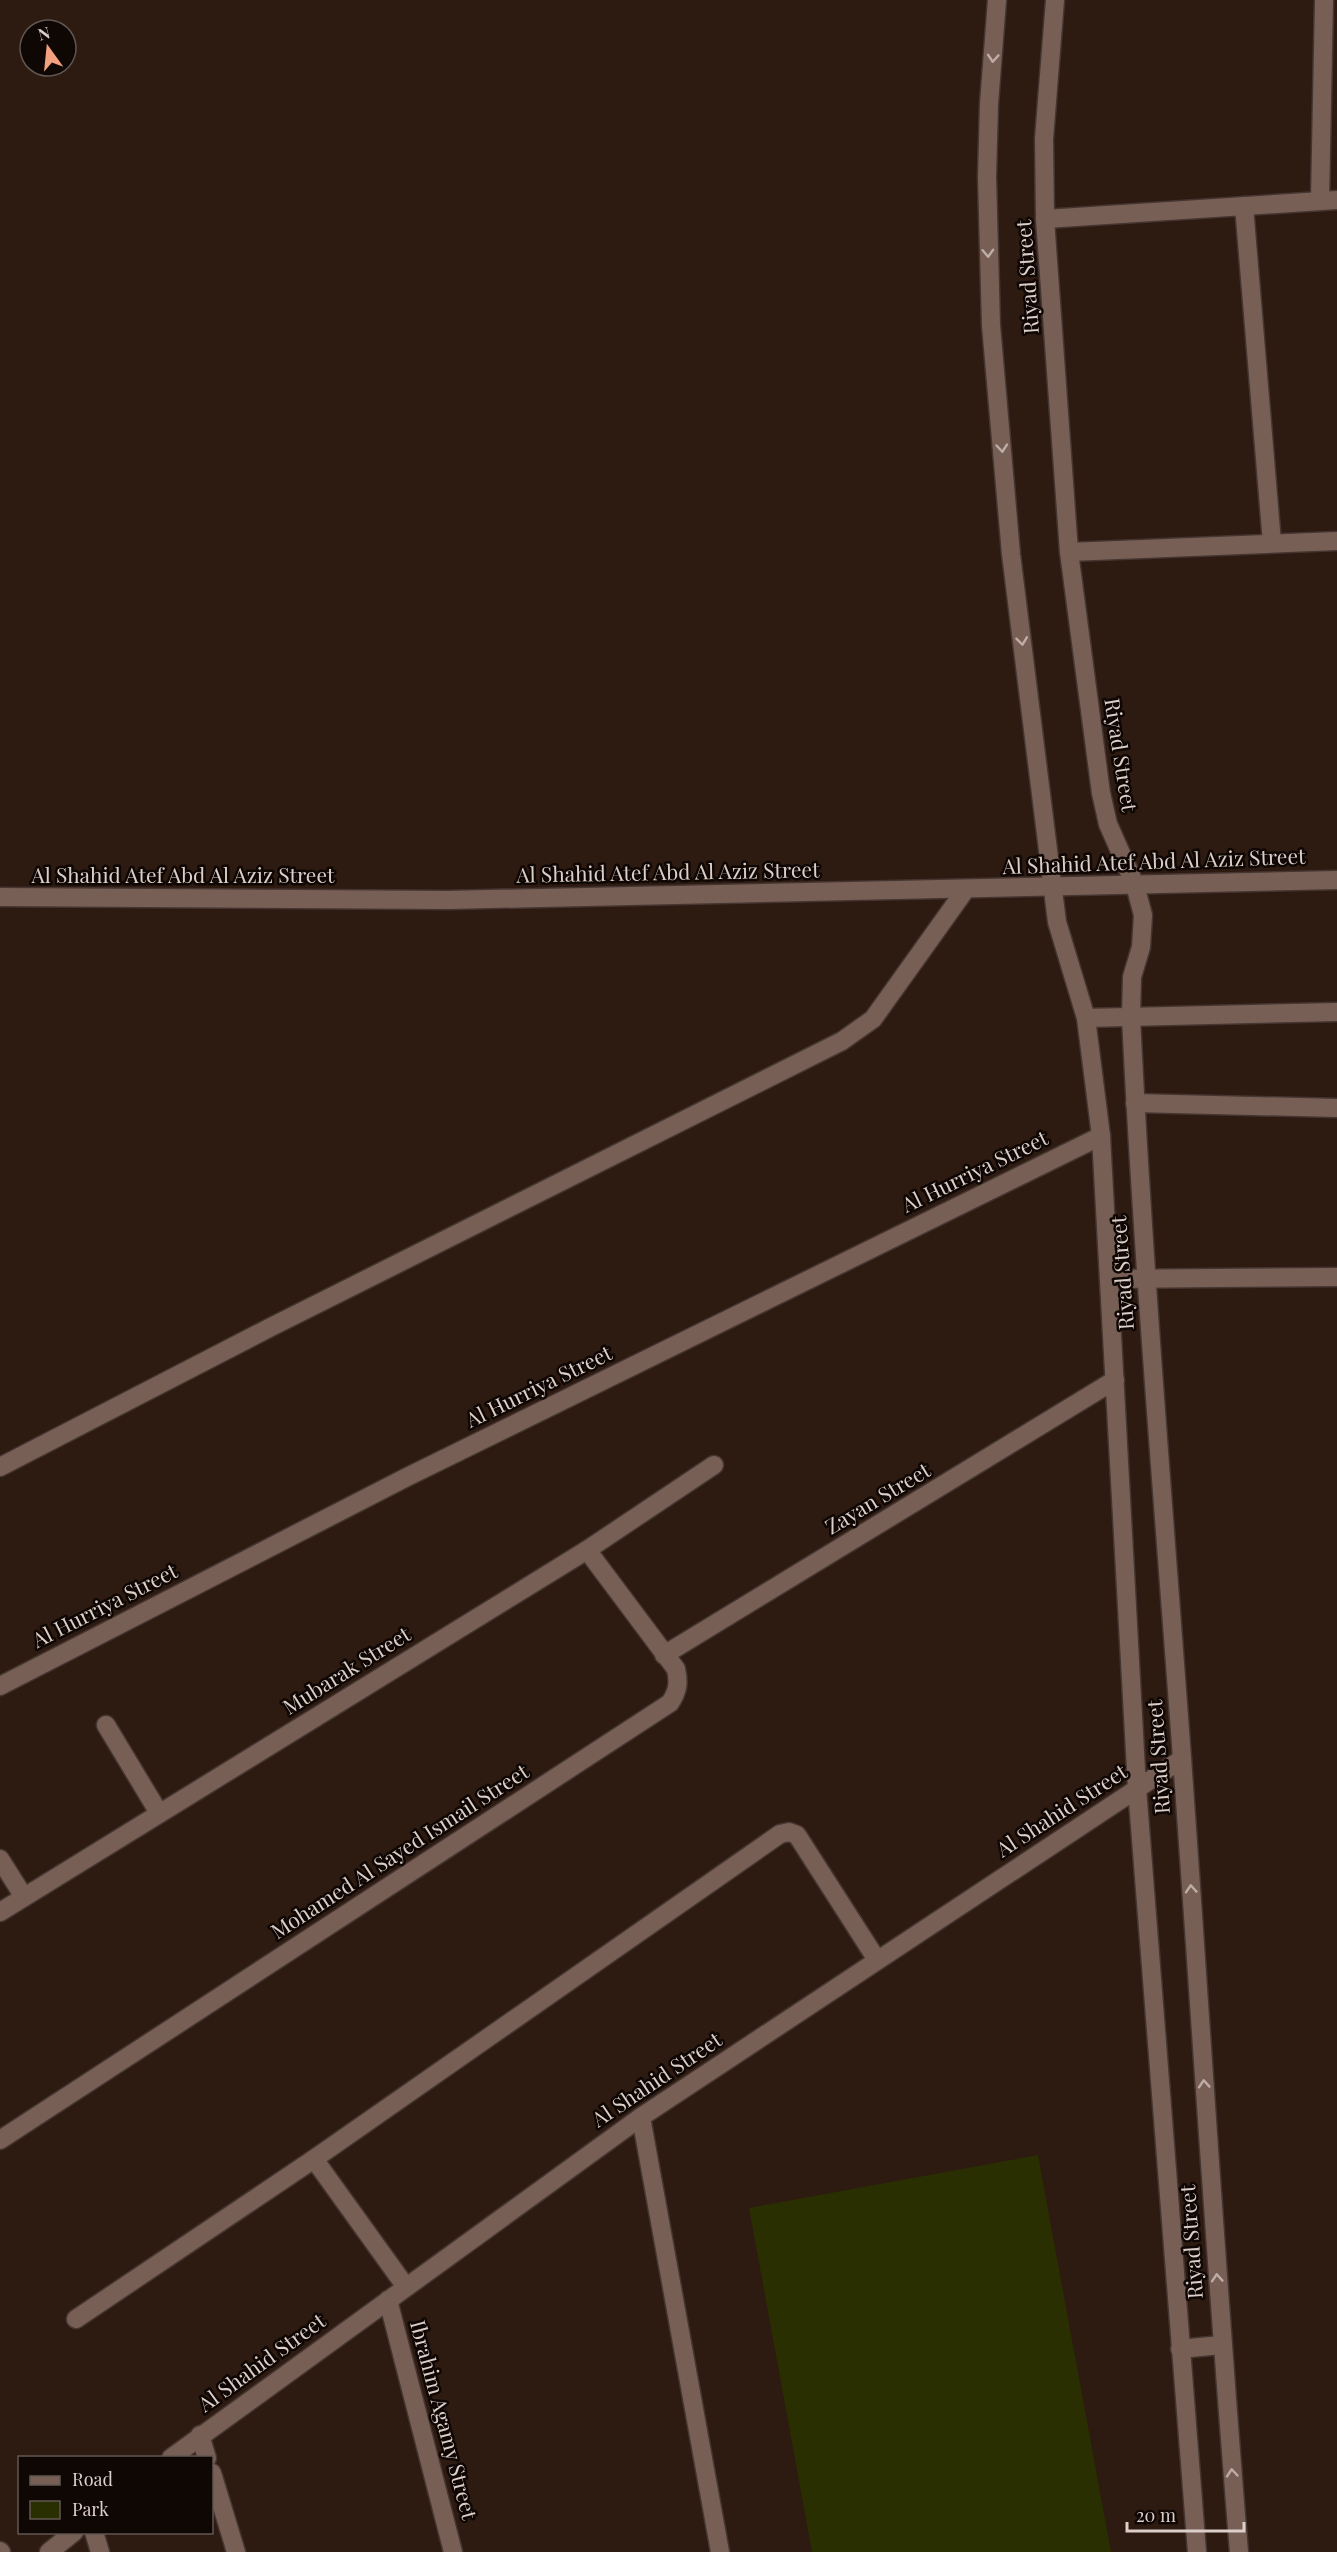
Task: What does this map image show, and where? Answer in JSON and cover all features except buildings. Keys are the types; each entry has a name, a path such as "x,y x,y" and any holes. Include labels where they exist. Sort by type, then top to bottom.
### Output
{"street":[{"name":"Riyad Street","path":"998,0 989,104 987,177 991,325 1011,554 1054,887 1063,944 1079,987 1086,1018 1101,1136 1137,1788 1197,2552"},
{"name":"Riyad Street","path":"1055,0 1044,139 1045,219 1069,552 1101,793 1120,855 1135,885 1143,915 1141,947 1131,976 1131,1017 1145,1278 1182,1759 1221,2345 1239,2552"},
{"path":"1045,219 1328,201 1324,0"},
{"path":"1244,206 1272,543"},
{"path":"1069,552 1337,541"},
{"name":"Al Shahid Atef Abd Al Aziz Street","path":"0,897 448,900 1337,879"},
{"path":"0,1467 271,1326 842,1041 880,1010 966,889"},
{"path":"1086,1018 1337,1012"},
{"path":"1135,1103 1337,1108"},
{"name":"Al Hurriya Street","path":"0,1686 418,1472 1101,1136"},
{"path":"1109,1279 1337,1278"},
{"name":"Zayan Street","path":"664,1655 1115,1380"},
{"name":"Mubarak Street","path":"0,1912 587,1550 714,1465"},
{"name":"Mohamed Al Sayed Ismail Street","path":"0,2140 670,1703 677,1692 679,1680 676,1669 587,1550"},
{"path":"106,1725 159,1813"},
{"name":"Al Shahid Street","path":"172,2456 641,2117 1182,1759"},
{"path":"76,2319 314,2159 780,1834 789,1832 797,1835 803,1842 877,1960"},
{"path":"0,1859 24,1897"},
{"path":"641,2117 720,2552"},
{"path":"314,2159 406,2287"},
{"name":"Ibrahim Agamy Street","path":"388,2300 453,2552"},
{"path":"1180,2349 1221,2345"},
{"path":"200,2435 207,2456"},
{"path":"213,2476 236,2552"},
{"path":"49,2552 72,2534"},
{"path":"95,2534 100,2552"}],"green space":[{"path":"1038,2155 1111,2552 812,2552 749,2208"}]}
